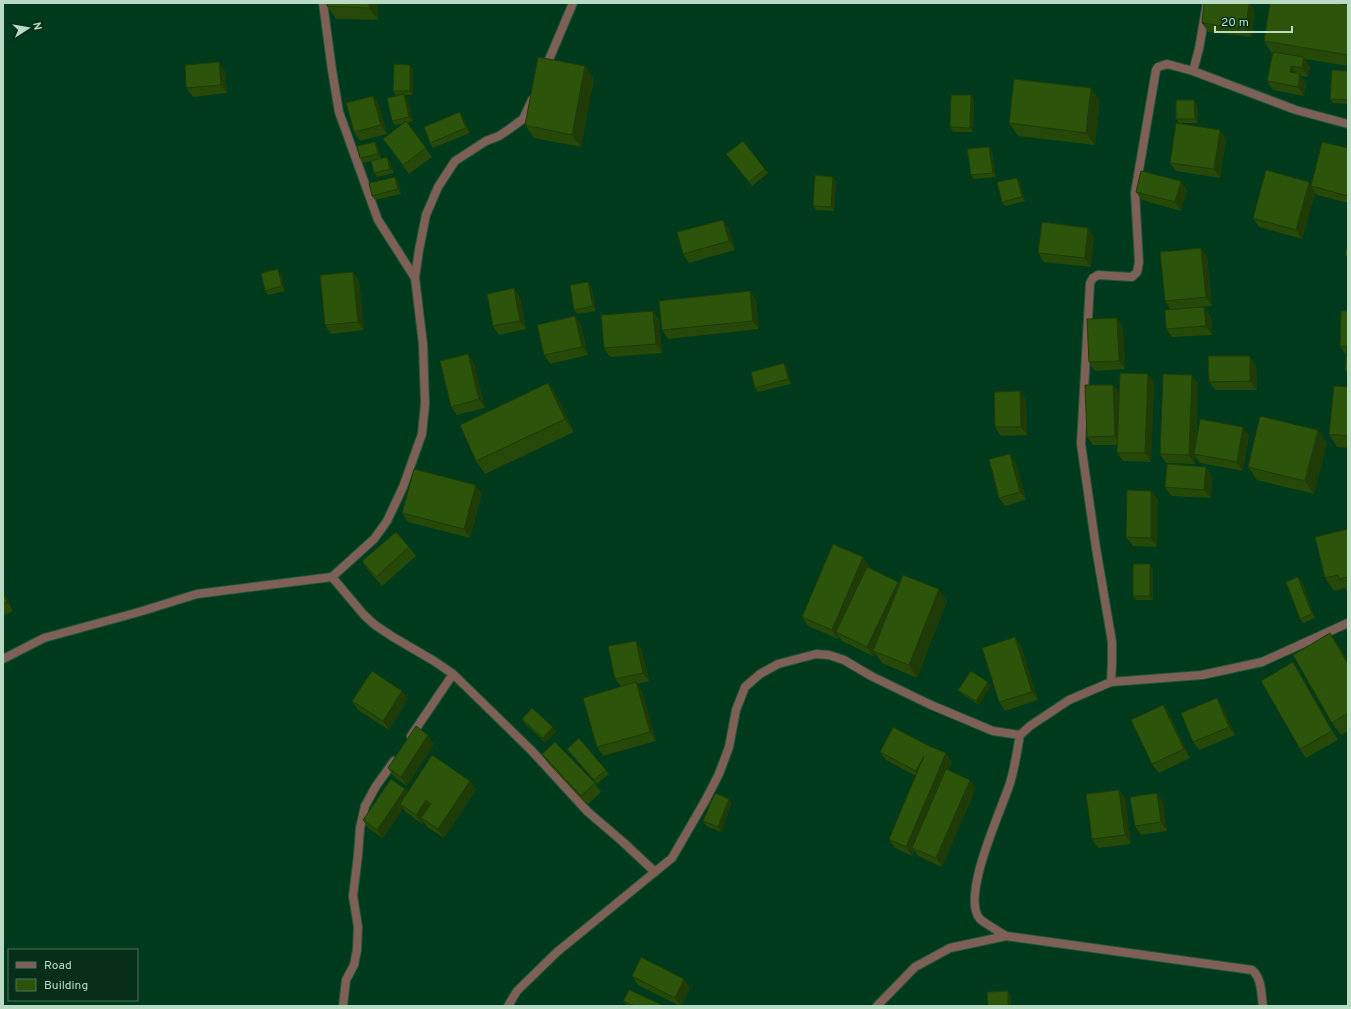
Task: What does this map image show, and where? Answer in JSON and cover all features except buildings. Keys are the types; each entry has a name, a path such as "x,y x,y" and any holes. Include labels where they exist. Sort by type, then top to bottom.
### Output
{"street":[{"path":"323,3 339,112 378,220 415,278"},
{"path":"541,78 573,3"},
{"path":"1192,71 1199,49 1207,3"},
{"path":"1111,682 1112,642 1096,548 1081,444 1090,283 1093,278 1098,275 1132,277 1137,272 1139,262 1135,193 1156,70 1158,66 1167,64 1192,71 1296,110 1348,124"},
{"path":"3,659 44,638 139,612 197,594 332,577 374,539 387,520 403,487 422,434 425,404 423,344 415,278 418,250 426,215 438,187 455,161 486,141 508,130 523,119 535,93"},
{"path":"332,577 364,615 375,625 404,644 434,660 453,674 531,750 588,812 655,872"},
{"path":"1006,936 980,919 975,907 975,888 988,839 1010,782 1020,735 1030,726 1069,700 1111,682 1202,675 1262,662 1348,623"},
{"path":"508,1006 518,991 557,952 672,858 719,774 729,747 736,710 745,687 760,674 778,664 816,654 829,655 844,660 871,676 925,702 992,731 1020,735"},
{"path":"405,744 453,674"},
{"path":"342,1006 346,980 354,964 357,950 358,926 353,896 360,828 365,806 376,786 397,756"},
{"path":"877,1006 915,968 950,948 1006,936 1252,970 1256,973 1260,985 1263,1006"}]}
